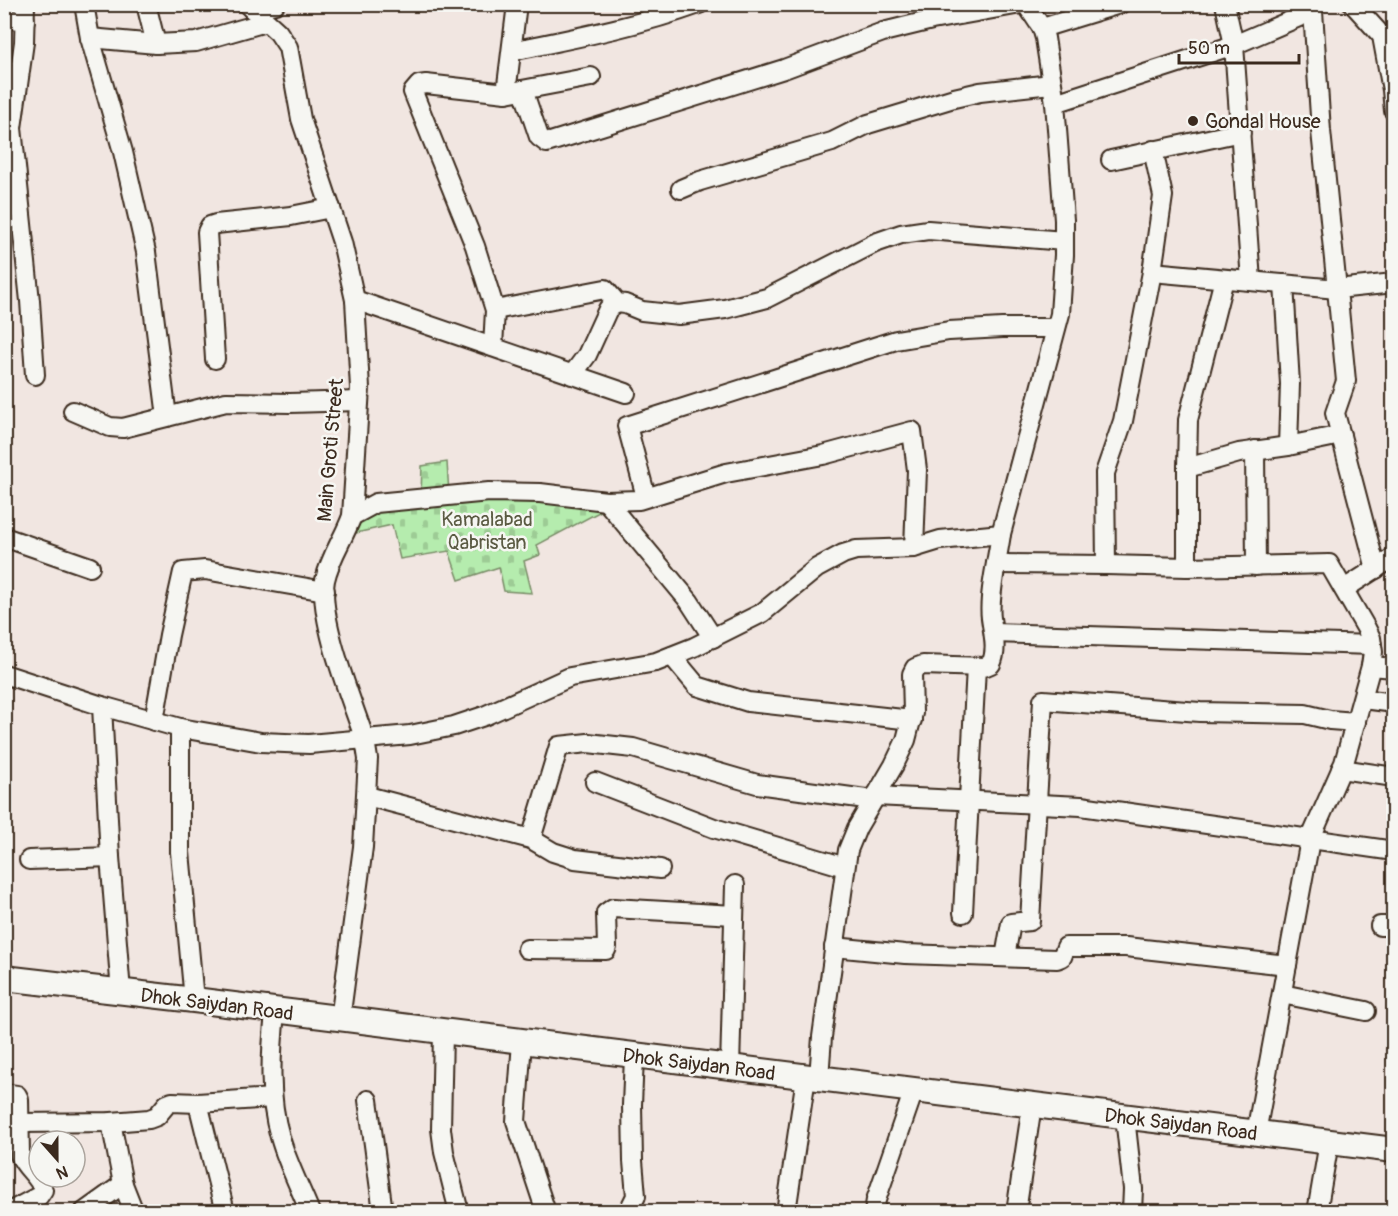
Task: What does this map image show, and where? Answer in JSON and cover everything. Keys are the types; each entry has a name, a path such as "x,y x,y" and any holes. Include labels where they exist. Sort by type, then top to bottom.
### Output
{"main road":[{"name":"Dhok Saiydan Road","path":"4,978 1394,1150"}],"street":[{"path":"84,4 90,38 123,152 146,252 167,417"},
{"path":"146,4 156,44"},
{"path":"250,7 275,4"},
{"path":"517,4 512,51 514,91 539,137 547,143 784,69 883,32 932,20 1021,4"},
{"path":"512,51 611,31 660,18 699,4"},
{"path":"786,1212 822,1037 848,850 857,828 906,740 914,713 912,674 915,668 923,665 976,667 991,664 994,658 991,615 1001,534 1060,314 1064,241 1055,103 1045,38 1042,28 1026,4"},
{"path":"1042,28 1120,4"},
{"path":"1225,4 1234,45 1251,281"},
{"path":"1055,103 1234,45 1311,8 1330,4"},
{"path":"1353,4 1382,36 1394,111"},
{"name":"Main Groti Street","path":"250,7 278,32 288,47 301,119 342,242 355,300 359,400 352,516 330,562 325,582 330,633 365,740 368,759 363,847 340,1020"},
{"path":"1311,8 1346,381 1335,412 1376,569"},
{"path":"4,19 25,12 12,128 36,375"},
{"path":"90,38 156,44 196,42 266,21"},
{"path":"493,347 495,310 475,246 413,92 419,85 426,84 514,91 591,77"},
{"path":"681,189 700,181 832,142 868,124 954,98 980,92 1051,84"},
{"path":"1111,160 1241,132"},
{"path":"1106,565 1105,473 1123,421 1152,272 1163,196 1153,150"},
{"path":"215,360 207,232 210,226 291,216 331,208"},
{"path":"495,310 605,290 617,303 642,311 679,315 725,309 767,298 874,243 919,231 1064,241"},
{"path":"1152,272 1337,289 1394,283"},
{"path":"1187,567 1188,420 1224,279"},
{"path":"1284,284 1290,384 1288,446"},
{"path":"355,300 626,393"},
{"path":"572,375 587,356 608,309 617,303"},
{"path":"646,497 627,426 897,340 949,331 1055,328"},
{"path":"74,411 110,427 123,428 226,402 290,403 359,400"},
{"path":"352,516 376,503 489,492 540,493 606,501 639,500 726,473 823,455 912,432 917,470 914,548"},
{"path":"1187,468 1239,453 1341,435"},
{"path":"1256,450 1256,566"},
{"path":"606,501 689,601 713,638"},
{"path":"4,674 102,706 180,728 261,742 309,744 410,735 454,726 484,716 570,676 656,662 672,656 762,613 817,568 843,554 856,550 914,548 940,540 1001,534"},
{"path":"4,537 90,567"},
{"path":"1344,589 1394,557"},
{"path":"996,564 1187,567 1329,564 1366,628 1373,652 1371,666 1341,769 1310,840 1256,1133"},
{"path":"154,721 183,572 205,570 325,591"},
{"path":"994,633 1372,645"},
{"path":"672,656 697,686 748,702 912,720"},
{"path":"1371,666 1394,668"},
{"path":"963,913 976,667"},
{"path":"1363,699 1394,703"},
{"path":"1005,957 1011,923 1030,921 1043,700 1200,712 1305,714 1330,720 1356,722"},
{"path":"102,706 110,857 121,992"},
{"path":"180,728 180,852 194,1000"},
{"path":"531,840 559,746 588,743 633,748 757,784 874,798 1081,806 1394,851"},
{"path":"1341,769 1394,777"},
{"path":"595,782 714,828 845,867"},
{"path":"366,796 531,840 574,859 660,869"},
{"path":"29,860 110,857"},
{"path":"730,1068 735,885"},
{"path":"527,949 606,950 606,913 614,908 734,915"},
{"path":"834,947 905,954 1057,959 1062,957 1066,947 1126,947 1287,965"},
{"path":"1282,994 1366,1011"},
{"path":"275,1012 271,1046 272,1098 279,1137 310,1212"},
{"path":"443,1032 441,1129 444,1152 459,1212"},
{"path":"522,1042 516,1121 546,1212"},
{"path":"628,1212 636,1196 632,1105 634,1056"},
{"path":"874,1212 876,1200 914,1090"},
{"path":"4,1093 17,1095 19,1099 20,1155 22,1161 42,1184 43,1190 39,1196 9,1212"},
{"path":"20,1123 111,1122 157,1116 167,1104 172,1102 198,1103 272,1098"},
{"path":"368,1100 382,1212"},
{"path":"198,1103 225,1212"},
{"path":"1016,1212 1032,1105"},
{"path":"1125,1117 1134,1189 1132,1212"},
{"path":"111,1122 123,1184 134,1212"},
{"path":"1317,1212 1329,1142"},
{"path":"84,1212 123,1184"}],"green space":[{"name":"Kamalabad Qabristan","path":"447,462 449,494 594,502 601,511 537,545 540,555 524,561 532,593 504,591 499,567 459,580 449,551 400,559 392,525 356,533 359,512 421,496 422,466"}],"place":[{"name":"Gondal House","path":"1193,121"}]}
